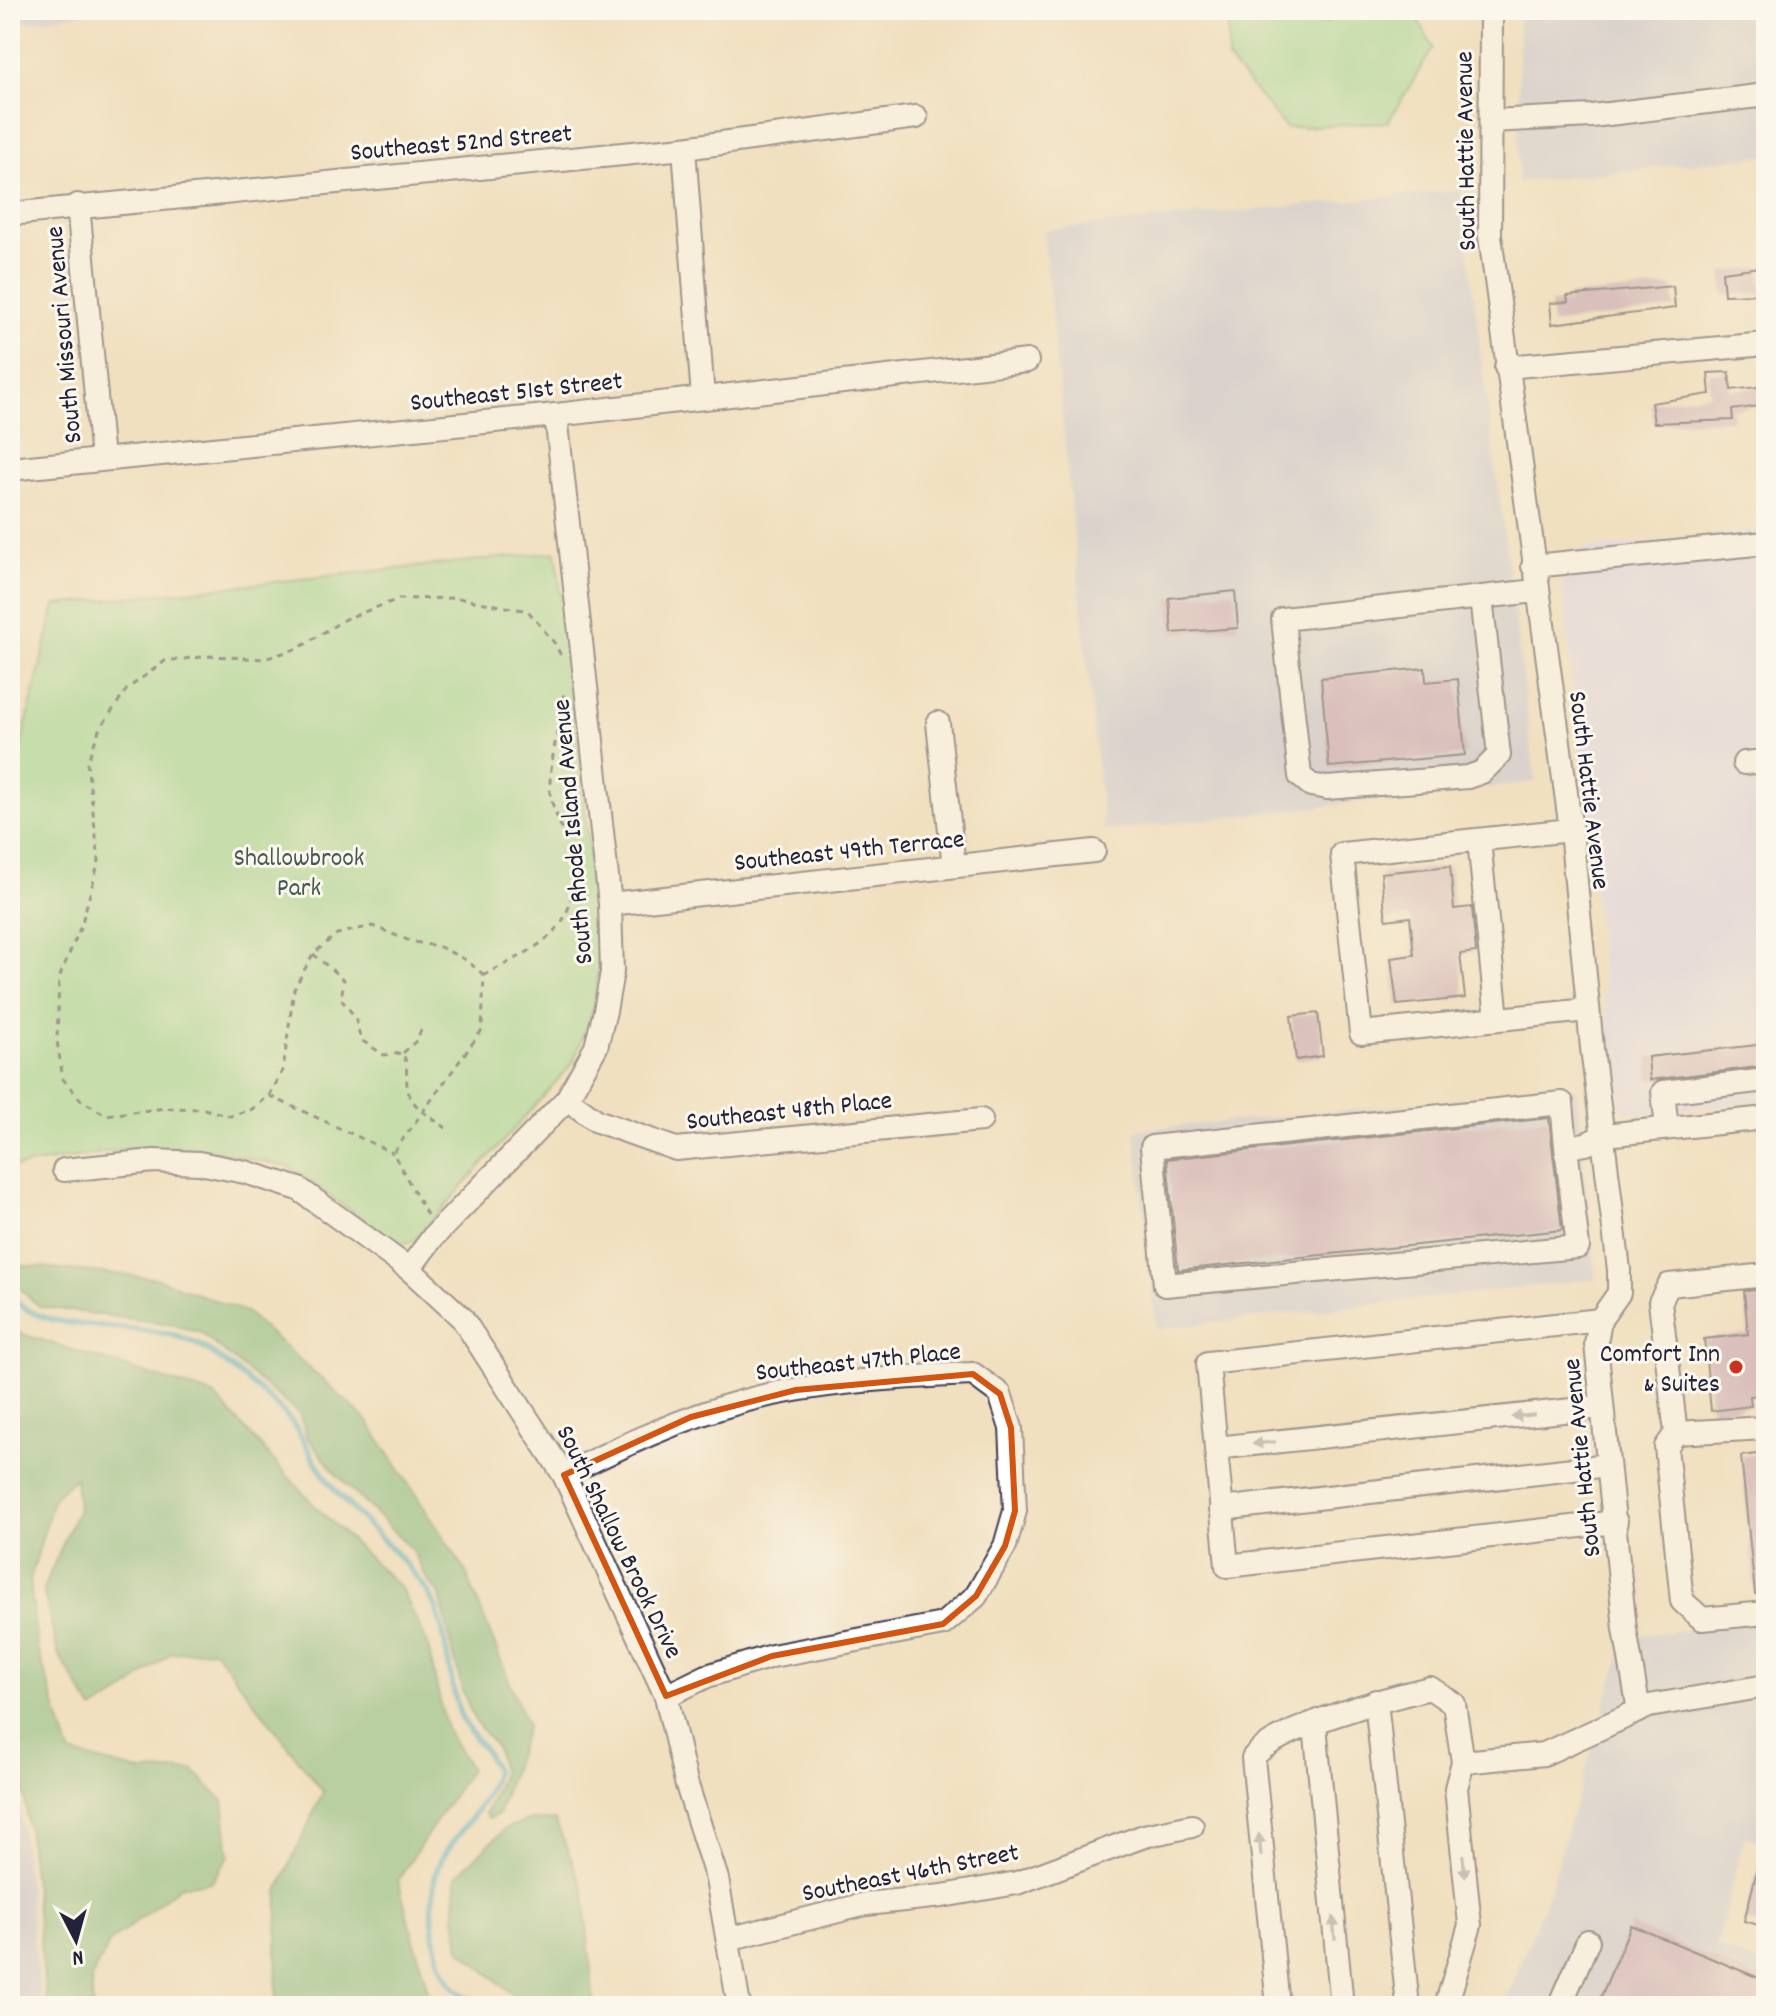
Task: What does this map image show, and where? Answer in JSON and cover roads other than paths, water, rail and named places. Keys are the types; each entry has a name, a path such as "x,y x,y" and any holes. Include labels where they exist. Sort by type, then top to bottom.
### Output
{"street":[{"name":"South Hattie Avenue","path":"1491,10 1490,236 1571,830 1588,1010 1605,1135 1619,1293 1600,1320 1596,1344 1619,1571 1639,1711"},
{"path":"1491,121 1592,116 1766,95"},
{"name":"Southeast 52nd Street","path":"10,214 684,148 916,117"},
{"path":"684,148 703,398"},
{"name":"South Missouri Avenue","path":"78,205 102,459"},
{"path":"1506,367 1766,344"},
{"name":"Southeast 51st Street","path":"10,469 556,415 1027,361"},
{"name":"South Rhode Island Avenue","path":"409,1269 443,1227 567,1099 596,1047 612,972 610,904 556,415"},
{"path":"1533,566 1766,543"},
{"path":"1481,598 1499,755 1493,764 1468,777 1327,788 1311,785 1300,776 1283,619 1536,591"},
{"path":"938,723 954,866"},
{"path":"1571,830 1342,854 1361,1033 1588,1010"},
{"path":"1479,840 1497,1019"},
{"name":"Southeast 49th Terrace","path":"610,904 1094,851"},
{"path":"1667,1128 1663,1092 1766,1080"},
{"name":"Southeast 48th Place","path":"567,1099 597,1121 676,1149 981,1120"},
{"path":"1562,1103 1566,1147 1578,1247 1165,1285 1152,1147 1562,1103"},
{"path":"1566,1147 1586,1144 1605,1135 1766,1118"},
{"name":"South Shallow Brook Drive","path":"64,1170 154,1161 199,1163 245,1172 299,1189 409,1269 462,1318 564,1475 666,1696 686,1782 717,1879 739,2006"},
{"path":"1766,1275 1669,1285 1660,1302 1676,1433 1666,1447 1682,1601 1702,1619 1766,1613"},
{"path":"1600,1320 1208,1363 1227,1566 1616,1522"},
{"name":"Southeast 47th Place","path":"564,1475 691,1417 746,1400 796,1390 973,1374 1000,1394 1011,1428 1015,1511 1005,1546 976,1596 943,1624 772,1656 707,1676 666,1696"},
{"path":"1216,1448 1600,1407"},
{"path":"1676,1433 1766,1428"},
{"path":"1221,1509 1608,1465"},
{"path":"1463,1762 1544,1754 1649,1706 1766,1686"},
{"path":"1278,2006 1253,1758 1260,1749 1315,1725 1376,1701 1430,1688 1454,1704 1463,1762 1456,1788 1470,1925 1446,2006"},
{"path":"1376,1701 1408,2006"},
{"path":"1315,1725 1342,2006"},
{"name":"Southeast 46th Street","path":"728,1939 866,1904 942,1896 1017,1883 1144,1836 1192,1826"},
{"path":"1560,2006 1588,1941"}],"waterway":[{"path":"10,1293 24,1308 44,1317 68,1323 176,1336 197,1344 219,1359 287,1417 329,1483 407,1566 428,1593 440,1620 461,1716 495,1771 486,1796 441,1860 436,1872 432,1905 435,1942 445,1974 455,1988 482,2006"}],"place":[{"name":"Comfort Inn & Suites","path":"1736,1367"}],"park label":[{"name":"Shallowbrook Park","path":"299,871"}]}
